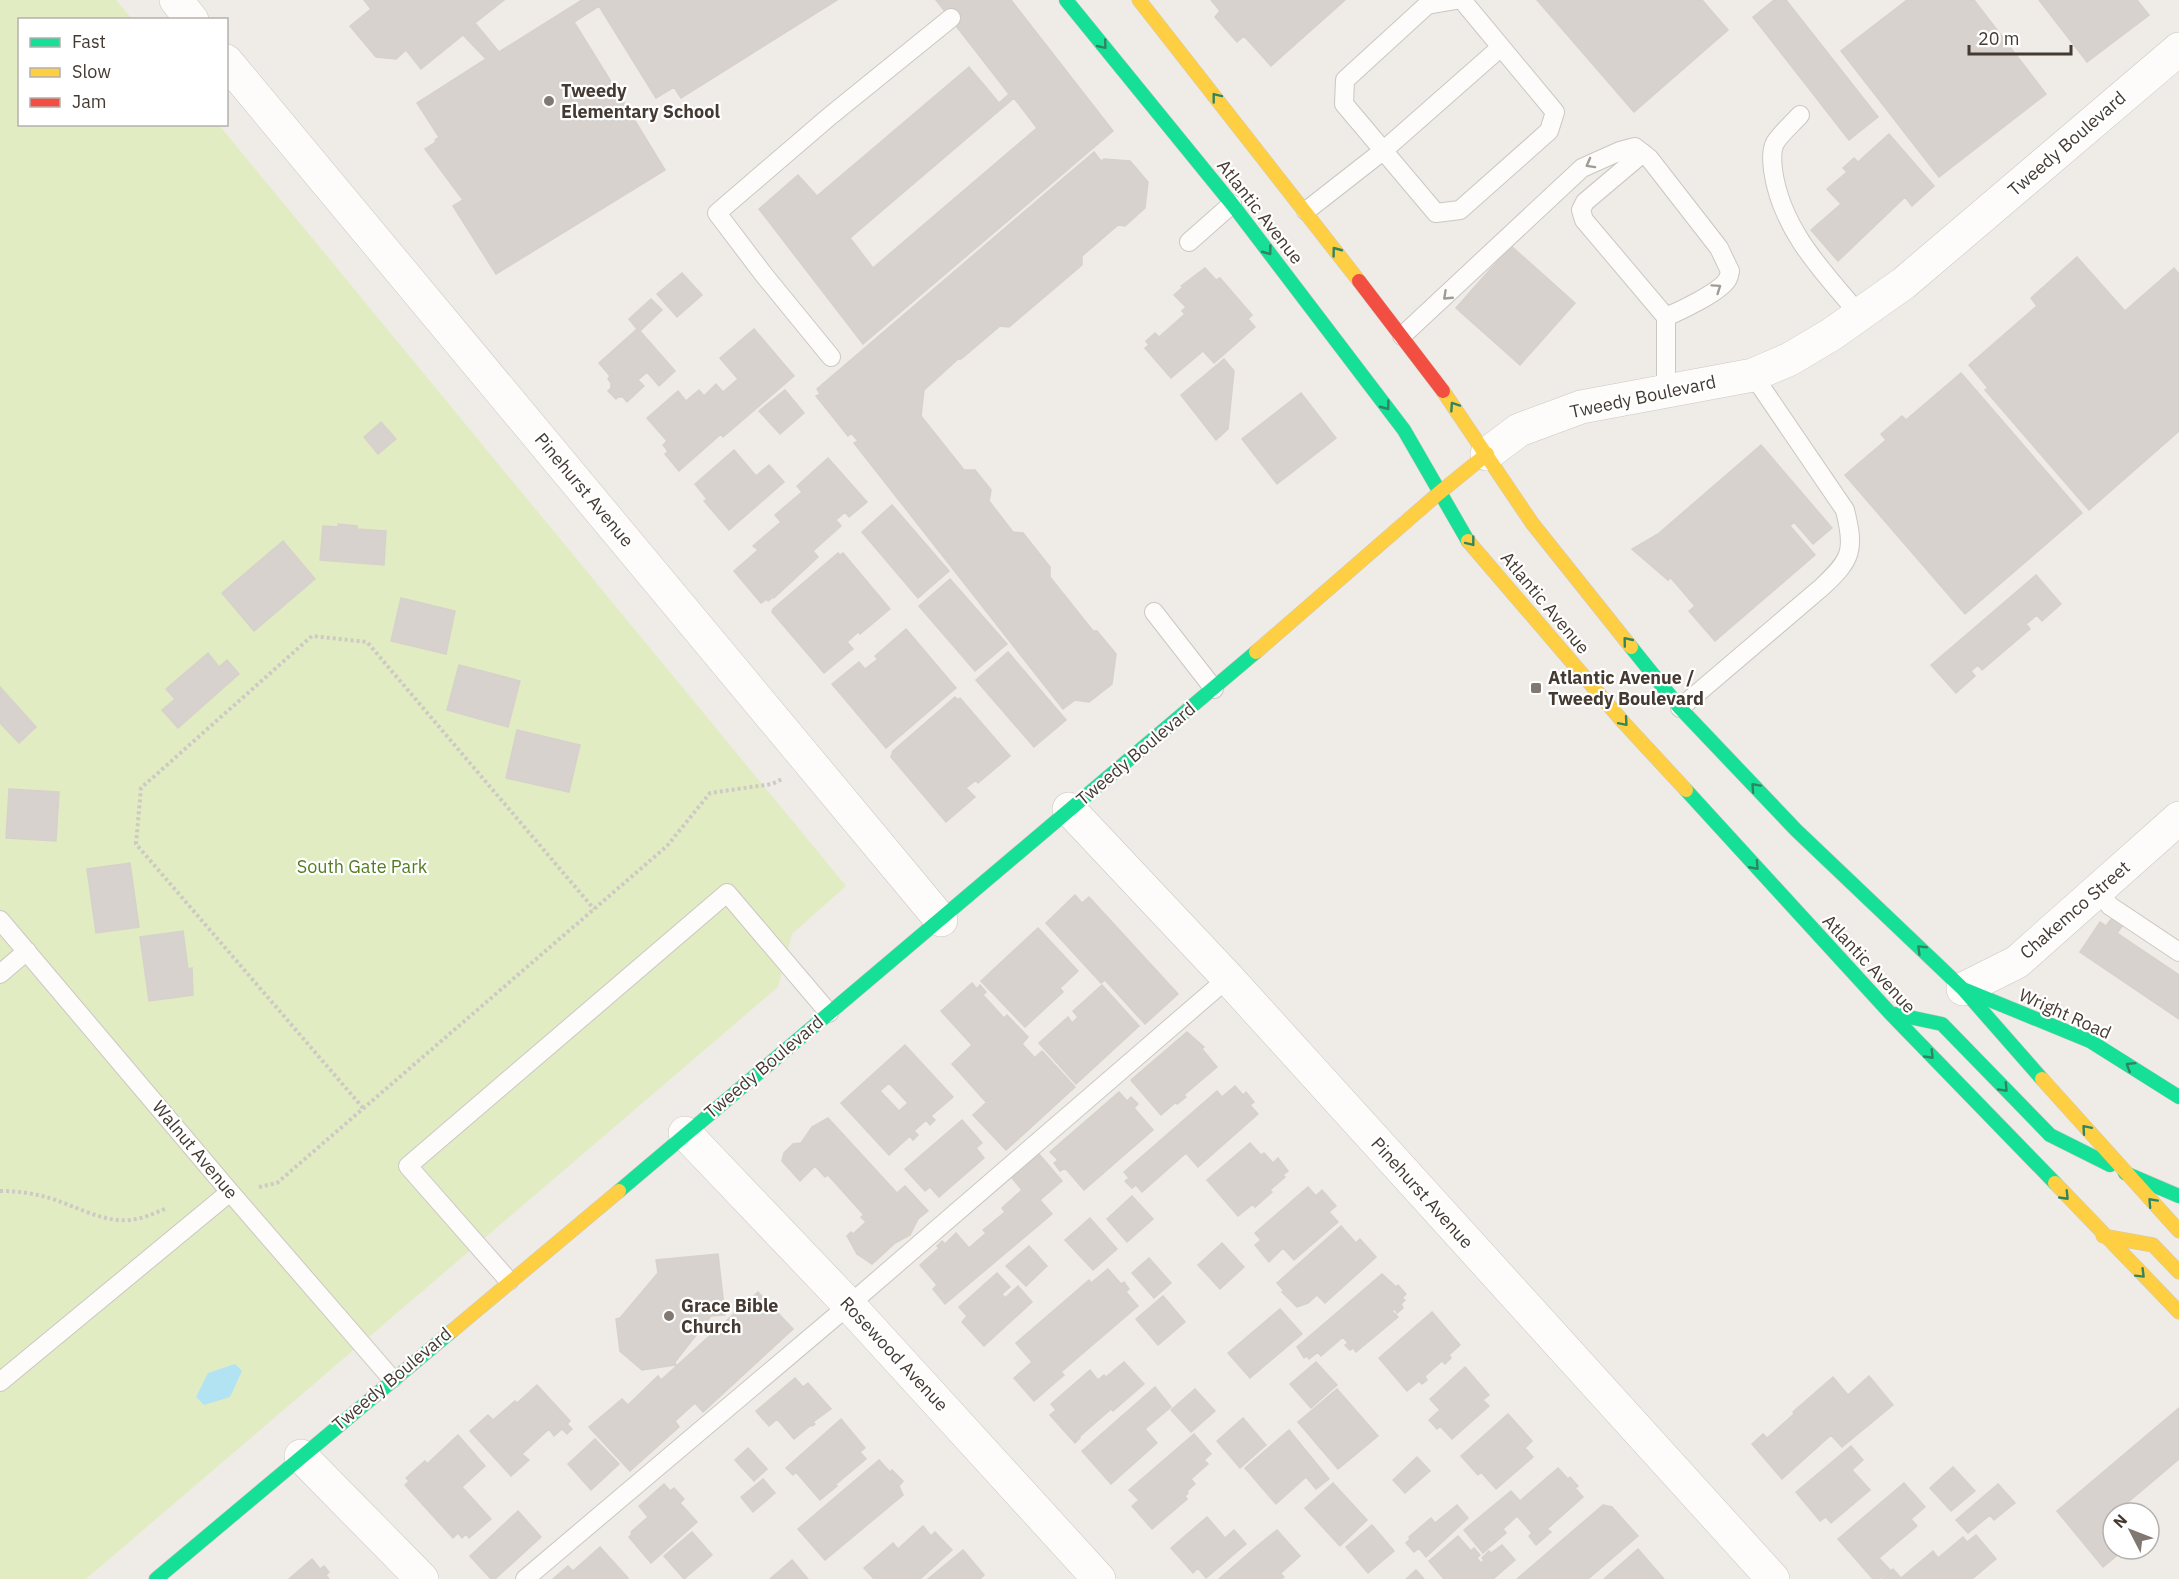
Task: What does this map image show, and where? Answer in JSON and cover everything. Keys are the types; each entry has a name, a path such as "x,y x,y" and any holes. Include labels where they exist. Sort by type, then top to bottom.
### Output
{"main road":[{"name":"Atlantic Avenue","path":"1066,0 1232,204 1404,430 1467,539 1624,723 1890,1013 2103,1236 2179,1312"},
{"name":"Atlantic Avenue","path":"1139,0 1402,336 1446,395 1532,523 1680,708 1796,830 1964,989 2125,1173 2179,1231"},
{"name":"Tweedy Boulevard","path":"156,1579 941,920 1487,454"},
{"name":"Wright Road","path":"1964,989 2090,1041 2179,1097"},
{"path":"1890,1013 1942,1024 2050,1135 2125,1173 2179,1196"},
{"path":"2103,1236 2153,1245 2179,1272"}],"street":[{"path":"176,0 190,18"},
{"name":"Tweedy Boulevard","path":"1487,454 1519,430 1581,407 1753,375 1790,359 1860,315 1904,283 2179,49"},
{"name":"Pinehurst Avenue","path":"228,63 941,920"},
{"name":"Pinehurst Avenue","path":"1069,809 1228,978 1773,1579"},
{"name":"Chakemco Street","path":"1964,989 2011,966 2179,818"},
{"name":"Rosewood Avenue","path":"685,1133 849,1305 1099,1579"},
{"path":"301,1456 422,1579"}],"lane":[{"path":"1456,0 1427,5 1345,80 1344,104 1437,213 1460,210 1549,130 1555,112 1462,0"},
{"path":"831,357 717,213 830,116 951,18"},
{"path":"1306,211 1384,150 1501,47"},
{"path":"1800,115 1774,144 1772,158 1775,183 1782,210 1817,265 1860,315"},
{"path":"1402,336 1582,168 1620,151 1635,147 1649,158 1719,248 1730,271 1727,282 1718,289 1689,307 1666,317"},
{"path":"1643,153 1586,202 1581,210 1584,220 1666,317 1666,390"},
{"path":"1189,242 1232,204"},
{"path":"1680,708 1822,587 1839,571 1848,558 1851,535 1845,510 1753,375"},
{"path":"1154,612 1214,689"},
{"path":"2098,890 2110,906 2179,952"},
{"path":"509,1281 408,1166 727,893 829,1013"},
{"name":"Walnut Avenue","path":"0,920 392,1379"},
{"path":"0,975 27,951"},
{"path":"525,1579 849,1305 1228,978"},
{"path":"0,1383 230,1192"}],"path":[{"path":"363,1108 136,844 141,788 312,636 367,642 594,909"},
{"path":"230,1192 277,1183 667,846 710,793 772,784 812,764"},
{"path":"0,1191 18,1191 47,1197 85,1212 116,1219 134,1220 176,1205"}],"green space":[{"name":"South Gate Park","path":"0,0 116,0 131,18 18,18 18,126 220,126 846,886 792,934 778,987 86,1579 0,1579"}],"water":[{"path":"235,1364 242,1371 230,1397 204,1405 196,1397 208,1373"}],"building":[{"path":"364,0 504,0 475,23 499,52 582,0 837,0 681,98 674,87 656,98 599,6 574,22 618,93 615,95 621,103 623,101 665,170 496,274 453,206 463,200 425,149 436,142 435,140 439,137 417,103 486,59 463,35 421,69 406,50 396,59 376,57 350,26 371,9"},
{"path":"936,0 1011,0 1113,131 863,344 759,209 798,175 817,196 969,67 999,103 1009,94","holes":["1014,98 1037,128 873,268 850,238"]},
{"path":"1211,0 1345,0 1271,66 1244,36 1237,42 1215,17 1220,11"},
{"path":"1537,0 1702,0 1728,30 1634,112"},
{"path":"1774,0 1786,0 1878,117 1849,140 1753,17"},
{"path":"1907,0 1974,0 2046,94 1939,177 1841,51"},
{"path":"2039,0 2137,0 2149,15 2087,62"},
{"path":"1889,134 1934,186 1912,206 1905,197 1838,261 1811,230 1841,204 1827,189 1847,172 1843,168 1854,158 1858,162"},
{"path":"1094,152 1101,161 1104,159 1130,161 1148,182 1145,208 1125,226 1118,225 1082,256 1082,265 1009,327 1000,326 961,359 958,359 924,390 921,416 964,470 975,470 991,490 989,501 1013,532 1023,533 1050,567 1050,577 1093,631 1097,631 1116,654 1112,684 1089,702 1075,700 1063,709 854,443 858,441 851,433 848,436 816,396 820,394 817,389"},
{"path":"1511,246 1575,303 1520,365 1456,308"},
{"path":"2077,257 2125,311 2174,268 2179,274 2179,431 2089,510 1985,390 1988,388 1969,365 2037,306 2031,298"},
{"path":"1205,268 1216,280 1220,278 1252,315 1248,319 1255,327 1214,363 1203,351 1171,378 1145,348 1149,345 1146,341 1155,333 1159,337 1185,314 1182,311 1186,307 1174,295 1183,287 1181,286"},
{"path":"682,273 702,295 677,317 657,294"},
{"path":"651,299 662,310 640,331 675,371 659,386 647,372 638,380 644,386 627,402 623,397 616,399 608,391 611,388 608,379 610,376 599,363 637,329 629,319"},
{"path":"754,329 794,376 723,437 721,434 679,471 665,454 668,451 663,445 667,441 647,418 678,391 686,401 699,390 704,396 716,384 723,392 738,379 720,358"},
{"path":"1224,359 1234,371 1228,429 1216,440 1181,395"},
{"path":"1961,373 2082,513 1965,614 1845,475 1886,440 1881,434 1902,416 1906,420"},
{"path":"785,390 804,413 780,434 759,411"},
{"path":"1301,393 1336,438 1277,484 1242,439"},
{"path":"381,422 396,439 378,454 364,437"},
{"path":"1761,445 1832,528 1813,544 1794,522 1790,526 1815,555 1715,641 1689,611 1695,606 1671,578 1668,580 1632,549 1658,534"},
{"path":"734,450 756,476 769,465 784,482 729,530 704,501 707,499 695,484"},
{"path":"828,458 867,502 849,517 845,512 836,520 841,526 813,551 818,557 774,598 771,594 769,595 772,598 761,603 734,571 758,550 753,546 781,522 775,515 802,492 797,486"},
{"path":"892,505 949,571 918,598 862,532"},
{"path":"338,524 357,526 357,529 386,531 384,565 320,560 323,526 338,527"},
{"path":"283,541 315,579 254,631 222,593"},
{"path":"838,553 840,555 843,553 890,609 847,642 853,649 824,673 772,612"},
{"path":"2036,575 2061,604 2042,621 2037,615 2026,624 2030,629 1982,670 1978,665 1971,671 1975,676 1956,693 1931,665"},
{"path":"950,579 1007,644 975,671 919,606"},
{"path":"401,598 455,611 446,654 391,641"},
{"path":"906,629 956,688 886,748 832,684 859,662 865,669 878,659 875,656"},
{"path":"1008,652 1066,720 1034,747 976,680"},
{"path":"208,653 219,667 227,660 239,674 178,728 162,710 175,699 166,689"},
{"path":"459,665 520,681 508,727 447,710"},
{"path":"0,687 36,727 19,743 0,723"},
{"path":"955,697 958,700 960,698 1010,756 978,783 976,780 966,788 975,797 946,822 891,757 893,751"},
{"path":"517,730 580,745 569,792 506,778"},
{"path":"9,789 59,792 56,841 6,838"},
{"path":"130,863 139,927 96,933 87,869"},
{"path":"1075,895 1082,903 1089,897 1178,994 1145,1024 1105,980 1101,983 1046,923"},
{"path":"2112,918 2123,925 2117,933 2179,975 2179,1019 2080,952 2100,922 2106,926"},
{"path":"1038,928 1078,971 1060,988 1063,992 1025,1027 981,981"},
{"path":"183,931 188,969 192,968 193,995 149,1001 140,937"},
{"path":"972,983 977,989 980,985 986,992 983,995 1004,1018 1007,1015 1028,1037 1022,1044 1034,1057 986,1102 952,1064 972,1045 941,1011"},
{"path":"1102,985 1139,1026 1076,1084 1039,1043 1068,1017 1072,1023 1078,1017 1073,1011"},
{"path":"1187,1032 1204,1047 1202,1049 1217,1067 1184,1095 1186,1097 1161,1115 1131,1080"},
{"path":"905,1045 953,1097 931,1116 935,1120 930,1125 926,1120 914,1131 918,1135 913,1140 910,1136 889,1155 841,1103","holes":["889,1083 908,1103 899,1111 880,1091"]},
{"path":"1042,1051 1075,1087 1006,1150 973,1115"},
{"path":"1235,1086 1243,1095 1246,1092 1254,1102 1250,1105 1258,1114 1198,1167 1186,1153 1142,1192 1136,1185 1132,1188 1125,1181 1129,1178 1124,1172 1217,1091 1222,1097"},
{"path":"1119,1092 1127,1101 1131,1097 1138,1104 1134,1108 1153,1130 1084,1190 1065,1168 1060,1171 1054,1163 1058,1160 1050,1152"},
{"path":"828,1118 897,1193 905,1186 928,1211 918,1219 910,1235 895,1243 872,1264 857,1254 847,1236 851,1232 853,1234 866,1222 861,1217 864,1215 828,1175 825,1177 815,1166 800,1181 782,1161 784,1153 793,1144 801,1143 812,1127"},
{"path":"962,1120 982,1143 976,1148 984,1158 939,1197 930,1187 925,1191 905,1169"},
{"path":"1250,1143 1261,1155 1264,1153 1273,1163 1278,1158 1288,1171 1283,1175 1285,1177 1270,1190 1272,1192 1255,1207 1253,1204 1238,1216 1207,1180"},
{"path":"1039,1154 1062,1181 1040,1200 1052,1214 945,1304 933,1289 937,1285 920,1265 939,1248 937,1246 942,1241 945,1244 956,1233 969,1248 986,1233 983,1230 1005,1212 1002,1208 1022,1190 1012,1178"},
{"path":"1308,1187 1316,1196 1322,1190 1336,1206 1329,1212 1338,1222 1294,1260 1283,1248 1269,1262 1255,1245 1261,1240 1255,1233"},
{"path":"1132,1196 1153,1219 1127,1242 1107,1219"},
{"path":"1090,1218 1117,1249 1093,1270 1065,1240"},
{"path":"1341,1226 1356,1243 1360,1239 1376,1257 1325,1303 1317,1295 1308,1303 1297,1307 1282,1292 1284,1291 1277,1283"},
{"path":"1222,1243 1244,1267 1220,1289 1198,1265"},
{"path":"1029,1246 1047,1266 1026,1286 1006,1266"},
{"path":"718,1254 725,1315 711,1316 675,1362 676,1365 642,1370 620,1351 616,1319 620,1318 658,1273 656,1260"},
{"path":"1149,1258 1171,1283 1154,1298 1132,1273"},
{"path":"1108,1269 1121,1284 1124,1282 1129,1289 1126,1292 1138,1306 1061,1372 1064,1375 1034,1401 1014,1378 1032,1362 1016,1343 1089,1280 1091,1283"},
{"path":"997,1273 1010,1287 1002,1294 1005,1298 1018,1286 1032,1302 984,1346 962,1322 967,1316 959,1307"},
{"path":"1382,1274 1395,1286 1394,1289 1398,1285 1406,1294 1402,1298 1405,1300 1401,1304 1403,1308 1397,1313 1395,1309 1392,1311 1398,1317 1356,1352 1345,1345 1348,1343 1343,1337 1321,1356 1318,1352 1309,1359 1307,1356 1304,1358 1297,1347"},
{"path":"758,1292 793,1329 703,1412 695,1403 675,1421 679,1427 630,1471 589,1427 622,1399 628,1405 658,1376 661,1380"},
{"path":"1163,1296 1185,1322 1158,1345 1136,1319"},
{"path":"1280,1309 1302,1334 1250,1378 1228,1353"},
{"path":"1432,1312 1460,1345 1449,1355 1451,1358 1445,1364 1442,1361 1425,1376 1427,1380 1422,1384 1419,1381 1407,1391 1379,1358"},
{"path":"1124,1362 1144,1384 1113,1411 1111,1409 1075,1443 1050,1415 1056,1410 1051,1404 1090,1370 1098,1380 1104,1375 1106,1377"},
{"path":"1316,1362 1337,1385 1311,1408 1290,1384"},
{"path":"1465,1367 1489,1395 1483,1400 1489,1406 1452,1439 1440,1426 1437,1429 1429,1420 1440,1410 1430,1399"},
{"path":"1869,1376 1893,1405 1842,1447 1831,1435 1782,1479 1752,1444 1763,1434 1767,1438 1833,1377 1848,1395"},
{"path":"795,1378 803,1387 808,1383 831,1409 794,1439 777,1419 769,1426 756,1411"},
{"path":"537,1385 570,1421 567,1424 572,1429 567,1434 562,1429 554,1436 549,1429 522,1454 529,1460 511,1476 470,1431 488,1415 493,1420"},
{"path":"1155,1387 1171,1407 1145,1429 1157,1443 1111,1484 1082,1451"},
{"path":"1195,1389 1215,1411 1191,1432 1171,1410"},
{"path":"1337,1389 1378,1436 1338,1469 1298,1422"},
{"path":"2179,1408 2179,1459 2129,1501 2101,1501 2101,1561 2110,1561 2103,1567 2057,1511"},
{"path":"1508,1414 1532,1441 1525,1448 1533,1457 1496,1489 1481,1472 1478,1475 1461,1456"},
{"path":"1243,1418 1266,1445 1240,1468 1217,1441"},
{"path":"841,1419 865,1448 860,1452 866,1459 820,1500 796,1472 793,1475 786,1468"},
{"path":"1289,1430 1329,1479 1316,1489 1306,1477 1276,1504 1245,1468"},
{"path":"1194,1434 1211,1454 1204,1460 1208,1464 1191,1479 1195,1484 1187,1491 1185,1496 1187,1499 1152,1529 1132,1506 1139,1500 1129,1490"},
{"path":"458,1435 485,1466 462,1487 491,1519 469,1538 466,1534 462,1538 458,1533 453,1538 405,1485 409,1481 406,1478 425,1461 427,1464"},
{"path":"595,1439 619,1464 591,1490 568,1464"},
{"path":"1851,1446 1863,1460 1852,1470 1870,1490 1831,1523 1826,1517 1820,1521 1796,1492"},
{"path":"748,1448 767,1469 754,1481 735,1460"},
{"path":"1417,1457 1430,1471 1405,1493 1393,1480"},
{"path":"879,1460 903,1481 899,1486 903,1495 825,1560 798,1529"},
{"path":"1953,1467 1975,1491 1951,1511 1930,1488"},
{"path":"1558,1468 1578,1486 1575,1488 1583,1497 1547,1529 1551,1532 1536,1545 1529,1536 1532,1533 1517,1516 1503,1529 1506,1533 1483,1553 1464,1530 1511,1491 1520,1501"},
{"path":"763,1479 775,1493 753,1512 741,1497"},
{"path":"1333,1483 1367,1520 1340,1546 1305,1508"},
{"path":"1904,1483 1925,1507 1911,1519 1917,1526 1879,1558 1890,1570 1879,1579 1873,1579 1838,1539"},
{"path":"664,1484 670,1491 674,1488 684,1499 680,1503 697,1522 651,1563 629,1537 631,1532 648,1517 639,1506"},
{"path":"1998,1484 2015,1503 1994,1520 1990,1515 1968,1533 1956,1520"},
{"path":"1457,1505 1468,1518 1426,1557 1419,1548 1414,1552 1406,1543 1409,1537 1431,1518 1435,1523"},
{"path":"1603,1505 1612,1507 1638,1536 1588,1579 1517,1579"},
{"path":"518,1511 541,1537 495,1579 491,1579 470,1556"},
{"path":"1207,1517 1225,1538 1234,1530 1246,1544 1206,1578 1198,1568 1193,1573 1171,1548"},
{"path":"1372,1525 1394,1551 1368,1573 1346,1547"},
{"path":"923,1526 931,1536 935,1532 952,1550 920,1579 874,1579 864,1568 893,1543 898,1549"},
{"path":"1277,1530 1300,1556 1281,1573 1257,1546"},
{"path":"692,1532 712,1555 684,1579 664,1556"},
{"path":"1976,1535 1996,1559 1972,1579 1882,1579 1893,1569 1901,1578 1933,1551 1938,1558 1963,1537 1967,1542"},
{"path":"1458,1536 1471,1551 1474,1548 1480,1555 1477,1558 1481,1563 1484,1560 1482,1558 1489,1551 1491,1553 1502,1545 1515,1560 1493,1579 1444,1579 1429,1561"},
{"path":"1257,1546 1284,1577 1281,1579 1219,1579"},
{"path":"600,1547 628,1578 553,1579 568,1566 573,1571"},
{"path":"1638,1549 1664,1579 1604,1579"},
{"path":"963,1550 984,1575 980,1579 928,1579"},
{"path":"312,1559 320,1569 324,1566 329,1572 326,1575 329,1579 289,1579"},
{"path":"792,1560 808,1579 770,1579"},
{"path":"1416,1570 1424,1579 1406,1579"}],"traffic: fast":[{"path":"1066,0 1232,204 1404,430 1468,541"},
{"path":"1631,647 1680,708 1796,830 1963,989 2042,1079"},
{"path":"619,1191 1256,652"},
{"path":"1686,790 1890,1013 2055,1183"},
{"path":"1963,989 2090,1041 2179,1097"},
{"path":"1890,1013 1942,1024 2050,1135 2110,1165"},
{"path":"2125,1173 2179,1196"},
{"path":"156,1579 452,1331"}],"traffic: slow":[{"path":"1139,0 1359,281"},
{"path":"1443,391 1532,523 1631,647"},
{"path":"1256,652 1487,454"},
{"path":"1468,541 1624,723 1686,790"},
{"path":"2042,1079 2179,1231"},
{"path":"2055,1183 2179,1312"},
{"path":"452,1331 619,1191"},
{"path":"2103,1236 2153,1245 2179,1272"}],"traffic: jam":[{"path":"1359,281 1443,391"}],"place":[{"name":"Tweedy Elementary School","path":"549,101"},
{"name":"Atlantic Avenue / Tweedy Boulevard","path":"1536,688"},
{"name":"Grace Bible Church","path":"669,1316"}]}
